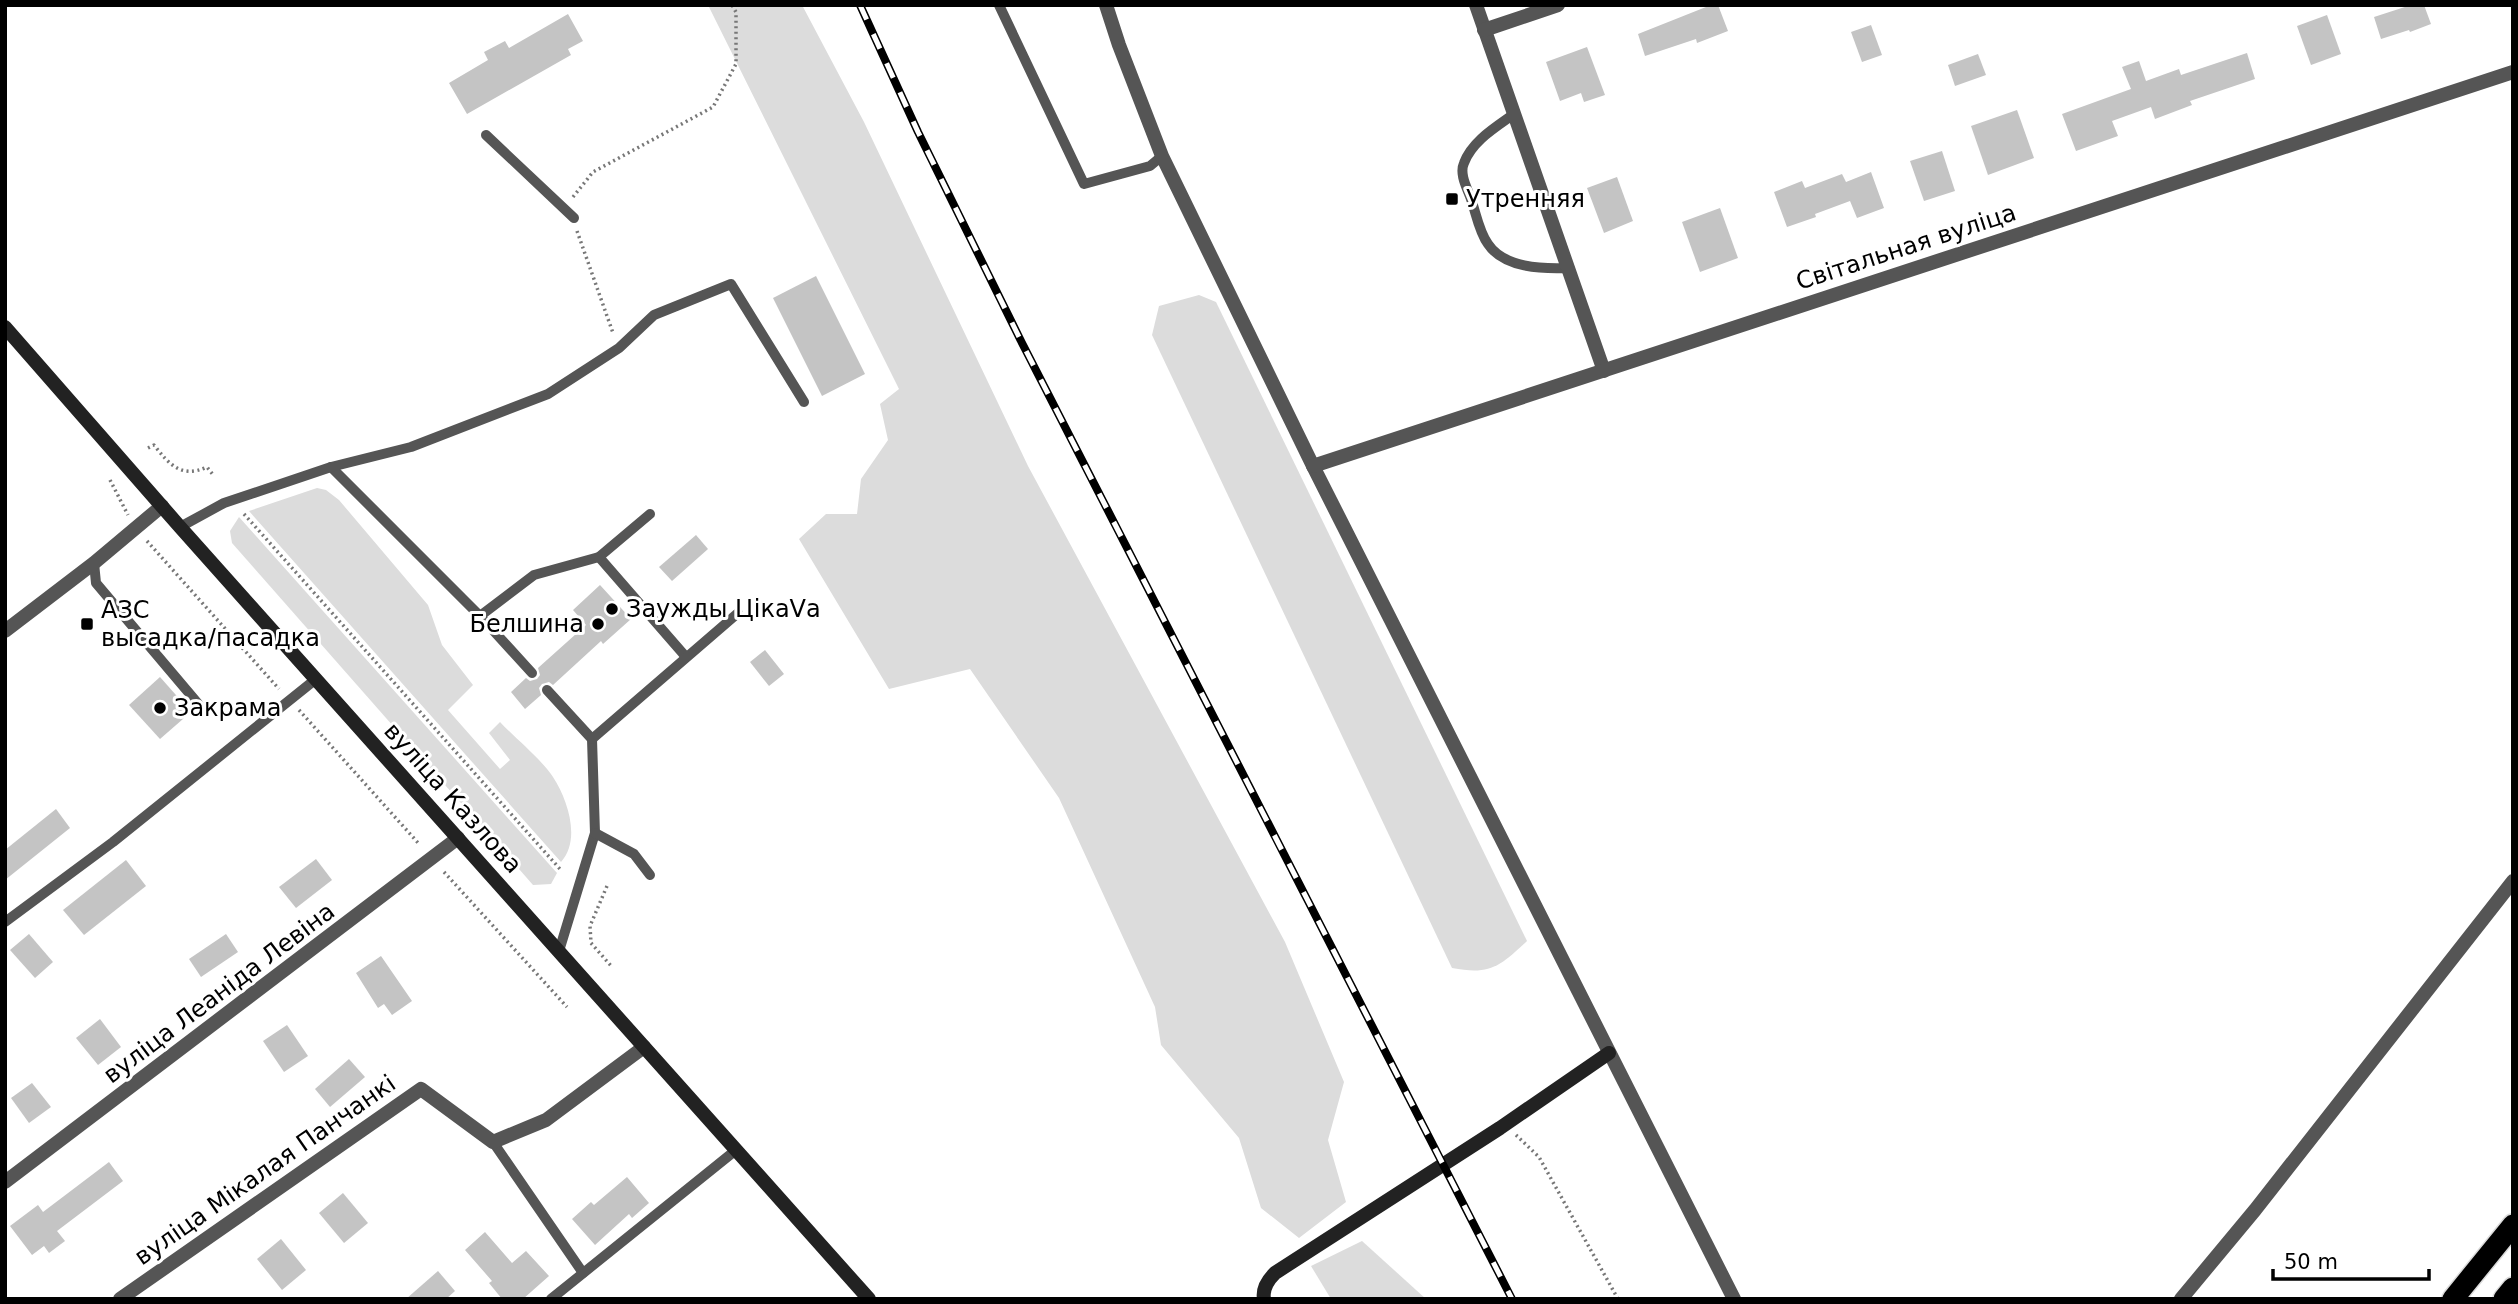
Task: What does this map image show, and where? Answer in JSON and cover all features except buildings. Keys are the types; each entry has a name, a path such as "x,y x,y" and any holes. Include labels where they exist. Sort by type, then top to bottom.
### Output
{"highway":[{"path":"2453,1299 2513,1226"},
{"path":"2504,1299 2513,1288"}],"main road":[{"name":"вуліца Казлова","path":"5,327 869,1299"},
{"path":"1264,1299 1266,1283 1275,1273 1500,1128 1609,1053"}],"street":[{"path":"1106,5 1162,156 1313,466 1734,1299"},
{"path":"1476,5 1604,371"},
{"path":"1484,30 1558,5"},
{"name":"Світальная вуліца","path":"1313,466 2513,72"},
{"path":"5,631 94,563 162,506"},
{"name":"вуліца Леаніда Левіна","path":"5,1182 458,838"},
{"path":"2181,1299 2255,1210 2513,881"},
{"path":"494,1142 545,1120 644,1047"},
{"name":"вуліца Мікалая Панчанкі","path":"120,1299 421,1089 494,1142"}],"lane":[{"path":"999,5 1084,184 1150,166 1162,156"},
{"path":"1514,114 1471,150 1463,164 1463,178 1486,242 1493,250 1523,265 1568,268"},
{"path":"486,135 574,218"},
{"path":"180,527 223,503 331,467 411,447 548,394 619,348 654,315 731,284 803,402"},
{"path":"331,467 480,616 532,673"},
{"path":"480,616 534,575 599,557 650,514"},
{"path":"599,557 686,657"},
{"path":"94,563 96,583 200,706"},
{"path":"592,739 738,612"},
{"path":"5,922 113,842 316,679"},
{"path":"547,690 592,739 595,833 559,951"},
{"path":"595,833 634,854 650,874"},
{"path":"494,1142 583,1273"},
{"path":"551,1299 736,1150"}],"path":[{"path":"619,348 570,200 593,172 713,107 736,64 736,12 732,5"},
{"path":"148,448 154,444 167,461 180,470 194,472 206,467 214,476"},
{"path":"110,480 135,528 567,1007"},
{"path":"244,514 560,869"},
{"path":"607,886 590,926 591,943 612,967"},
{"path":"1500,1128 1512,1130 1539,1157 1618,1299"}],"shaded area":[{"path":"708,5 802,5 864,122 1028,466 1285,942 1344,1082 1328,1140 1346,1202 1299,1238 1261,1208 1239,1138 1161,1045 1155,1007 1059,798 970,669 889,689 799,539 826,514 857,514 861,479 888,440 880,404 899,389"},
{"path":"1199,295 1216,302 1527,941 1493,967 1476,970 1452,968 1152,335 1159,306"},
{"path":"317,488 326,490 339,500 428,605 442,645 473,685 448,710 500,769 510,760 489,733 500,722 553,777 570,820 570,843 561,862 249,511"},
{"path":"239,517 557,873 551,884 533,885 232,543 230,531"},
{"path":"1362,1241 1426,1299 1331,1299 1311,1266"}],"railway":[{"path":"860,5 918,132 1022,343 1512,1299"}],"place":[{"name":"Утренняя","path":"1452,199"},
{"name":"Заужды ЦікаVа","path":"612,609"},
{"name":"АЗС высадка/пасадка","path":"87,624"},
{"name":"Белшина","path":"598,624"},
{"name":"Закрама","path":"160,708"}]}
